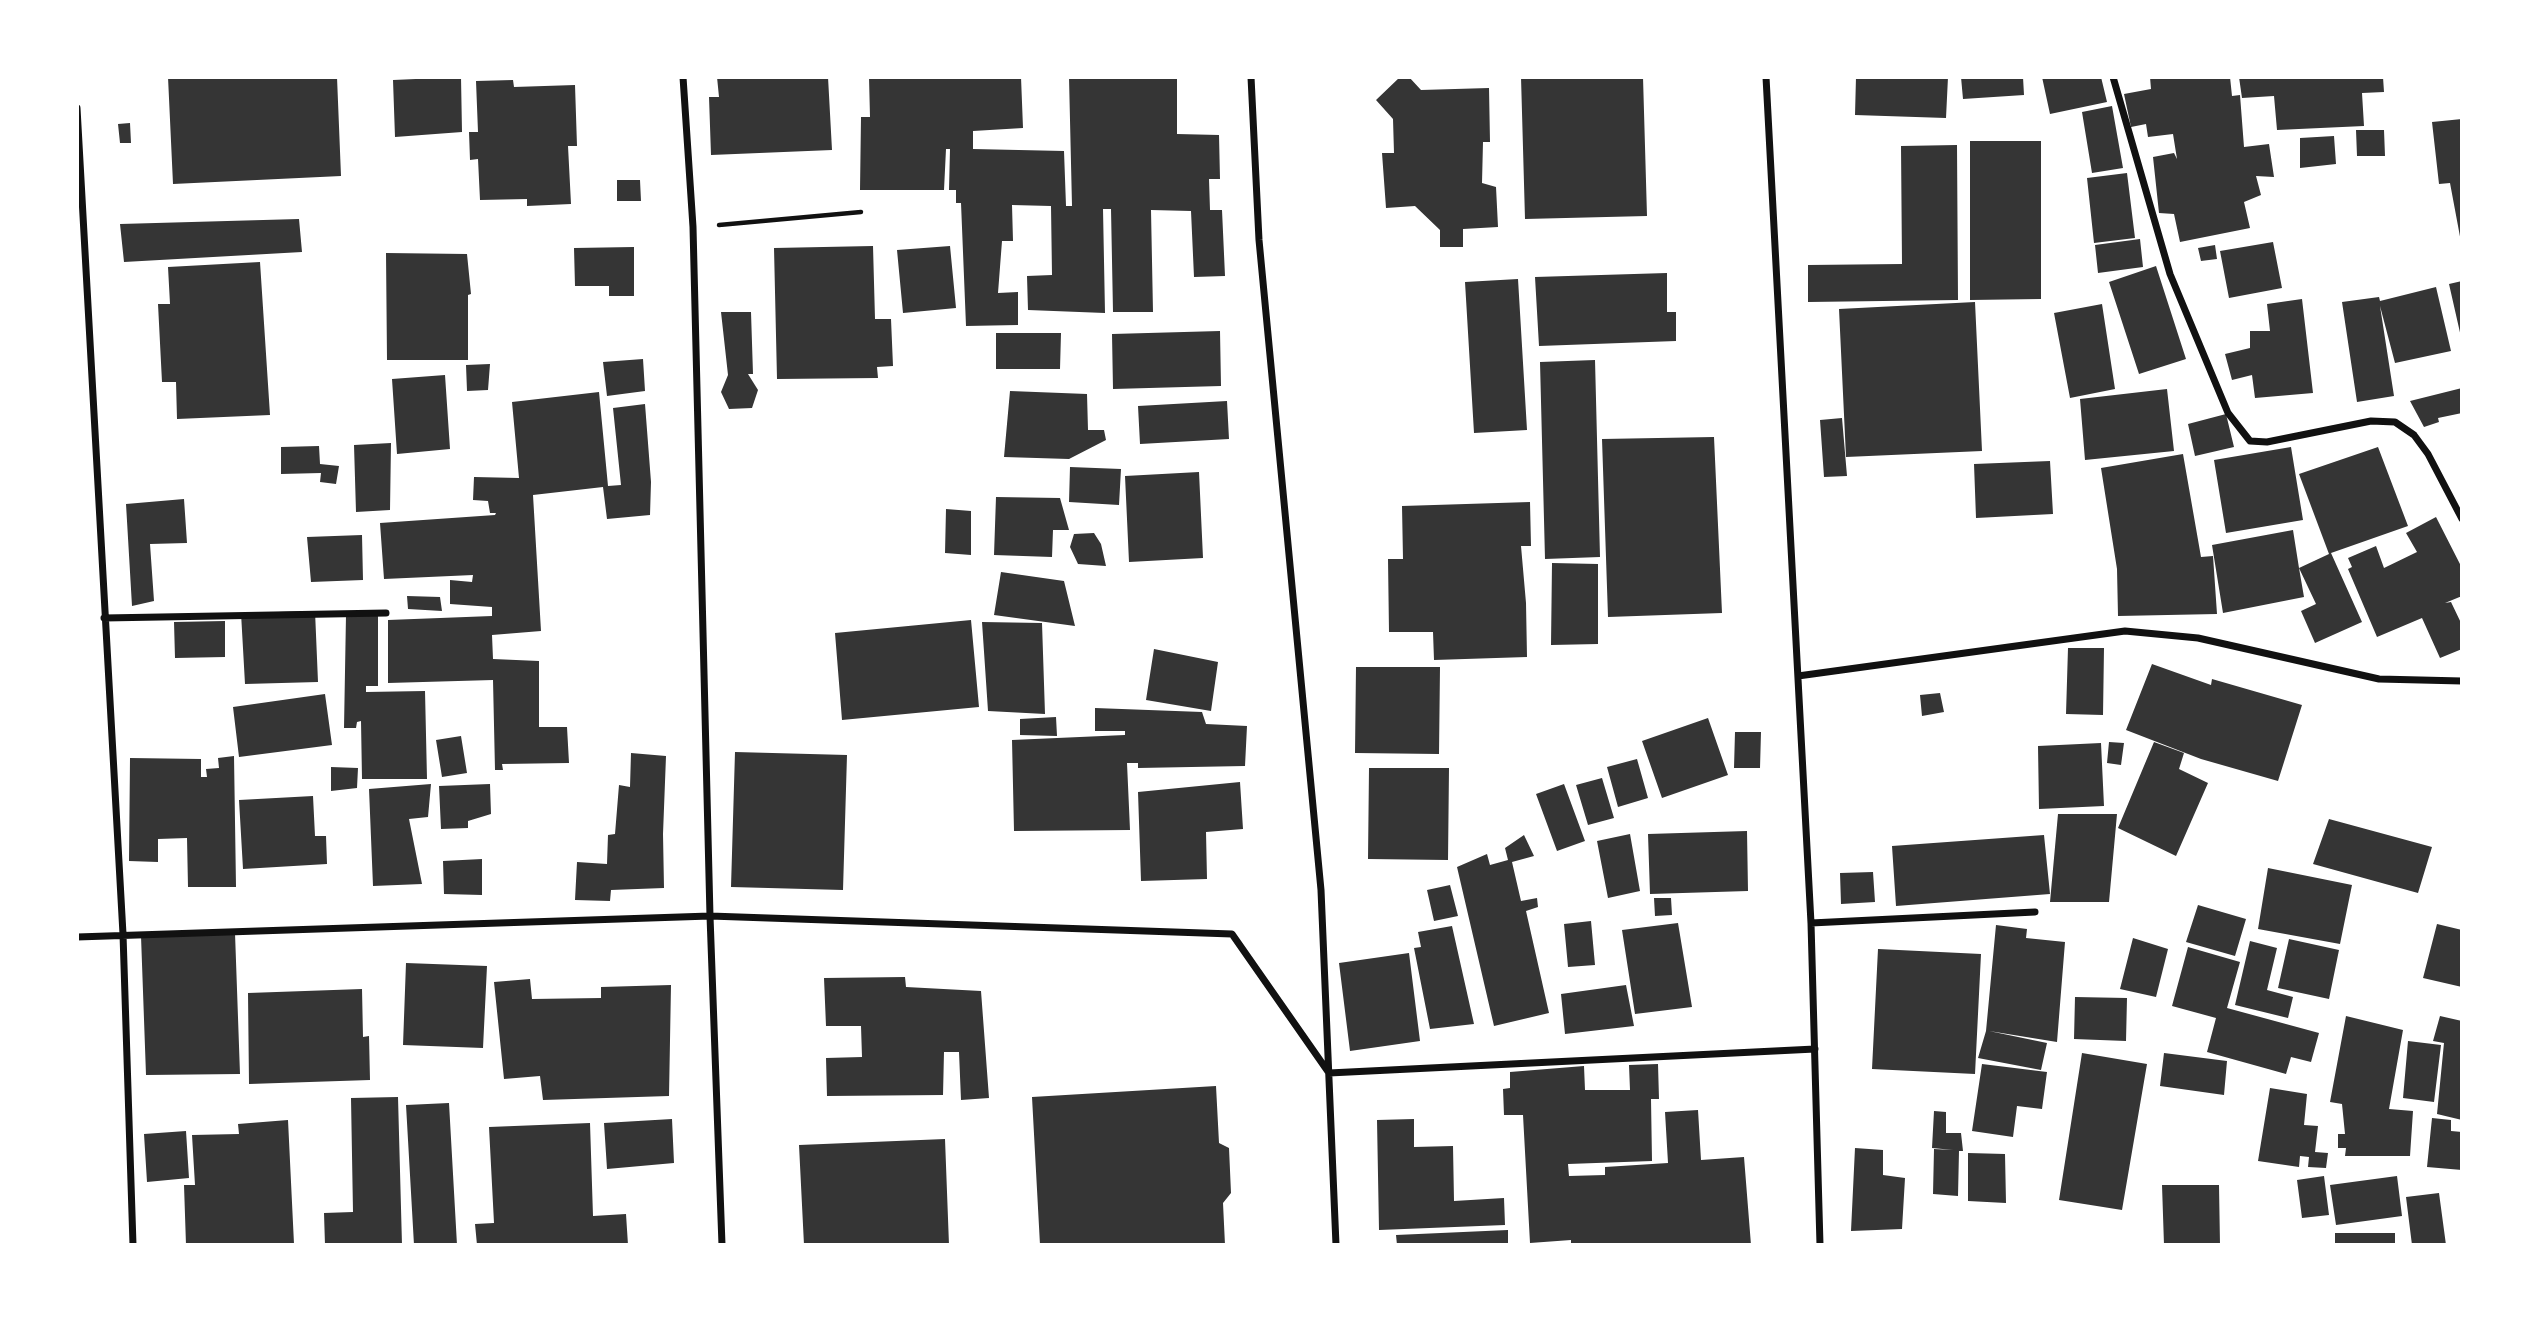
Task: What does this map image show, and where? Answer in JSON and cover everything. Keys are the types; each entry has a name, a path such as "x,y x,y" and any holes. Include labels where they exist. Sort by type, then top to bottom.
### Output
{"street":[{"path":"683,77 693,227 710,916 722,1245"},
{"path":"1251,77 1259,240 1321,890 1336,1245"},
{"path":"1766,77 1811,923 1820,1245"},
{"path":"2113,77 2170,274 2228,412 2250,441 2267,442 2371,421 2395,422 2414,435 2428,454 2462,519"},
{"path":"77,108 123,934 133,1245"},
{"path":"104,618 386,613"},
{"path":"1798,676 2125,631 2198,638 2379,679 2462,681"},
{"path":"1811,923 2035,912"},
{"path":"77,937 710,916 1232,934 1329,1073"},
{"path":"1329,1073 1815,1049"}],"path":[{"path":"693,227 861,212"}],"building":[{"path":"168,77 337,77 341,176 173,184"},
{"path":"461,77 462,132 395,137 393,80"},
{"path":"717,77 828,77 832,150 711,155 709,97 719,97"},
{"path":"869,77 1021,77 1023,128 973,131 973,149 1064,151 1066,206 1072,206 1069,77 1177,77 1177,134 1219,135 1220,179 1209,179 1210,210 1222,210 1225,276 1194,277 1191,211 1151,210 1153,312 1113,312 1111,209 1103,209 1105,313 1028,310 1027,276 1052,275 1051,206 1012,205 1013,241 1002,241 998,293 1018,292 1018,325 966,326 961,203 956,203 956,190 949,190 950,149 946,149 944,190 860,190 861,117 870,117"},
{"path":"1400,77 1409,77 1421,90 1489,88 1490,142 1483,142 1482,183 1496,187 1498,227 1463,229 1463,247 1440,247 1440,230 1415,206 1386,208 1382,153 1394,153 1393,119 1376,100"},
{"path":"1521,77 1643,77 1647,216 1525,219"},
{"path":"1856,77 1948,77 1946,118 1855,115"},
{"path":"1961,77 2023,77 2024,95 1963,99"},
{"path":"2042,77 2101,77 2107,102 2050,114"},
{"path":"2150,77 2230,77 2232,96 2240,95 2244,147 2269,144 2274,177 2256,176 2261,195 2244,202 2250,228 2180,242 2174,214 2159,213 2153,157 2174,153 2177,159 2173,134 2148,137 2146,124 2131,127 2124,94 2151,89"},
{"path":"2239,77 2383,77 2384,92 2362,93 2364,126 2277,130 2274,96 2242,98"},
{"path":"513,80 514,87 575,85 577,146 568,146 571,204 527,206 527,199 480,200 478,159 470,160 469,132 478,132 476,81"},
{"path":"2112,106 2123,168 2092,173 2082,112"},
{"path":"2462,119 2461,242 2450,183 2439,184 2432,122"},
{"path":"130,123 131,143 120,143 118,124"},
{"path":"2356,130 2384,130 2385,156 2357,156"},
{"path":"2334,136 2336,164 2300,168 2300,138"},
{"path":"1970,141 2041,141 2041,299 1970,300"},
{"path":"1957,145 1958,300 1808,302 1808,265 1902,264 1901,146"},
{"path":"2127,173 2135,238 2094,243 2087,178"},
{"path":"617,180 640,180 641,201 617,201"},
{"path":"299,219 302,252 124,262 120,224"},
{"path":"2140,239 2143,267 2098,273 2095,245"},
{"path":"2273,242 2282,288 2229,298 2220,251"},
{"path":"2215,245 2217,259 2201,261 2198,248"},
{"path":"873,246 875,319 891,319 893,366 877,367 878,378 777,379 774,248"},
{"path":"950,246 956,308 903,313 897,250"},
{"path":"634,247 634,296 609,296 609,286 575,286 574,248"},
{"path":"386,253 467,254 471,294 468,295 468,360 387,360"},
{"path":"260,262 270,415 177,419 176,382 162,382 158,304 170,304 168,267"},
{"path":"2156,266 2186,359 2139,374 2109,282"},
{"path":"1667,273 1667,312 1676,312 1676,341 1539,346 1535,277"},
{"path":"1518,279 1527,430 1474,433 1465,282"},
{"path":"2462,281 2462,336 2461,337 2449,284"},
{"path":"2436,287 2451,351 2395,363 2380,306 2394,396 2357,402 2342,302 2379,297 2380,301"},
{"path":"2302,299 2313,393 2255,398 2252,375 2232,380 2225,354 2250,348 2250,331 2270,331 2267,304"},
{"path":"1975,302 1982,451 1846,457 1839,309"},
{"path":"2102,304 2115,389 2070,398 2054,313"},
{"path":"721,312 751,312 753,374 748,374 758,390 752,408 729,409 721,392 728,375"},
{"path":"1220,331 1221,386 1113,389 1112,334"},
{"path":"996,333 1061,333 1060,369 996,369"},
{"path":"643,359 645,391 607,396 603,362"},
{"path":"1595,360 1600,557 1545,559 1540,362"},
{"path":"490,364 488,390 467,391 466,365"},
{"path":"445,375 450,449 397,454 392,379"},
{"path":"2462,388 2462,413 2438,418 2439,422 2424,427 2410,401"},
{"path":"2167,389 2174,451 2085,460 2080,399"},
{"path":"1010,391 1087,394 1088,430 1104,430 1106,440 1069,459 1004,457"},
{"path":"599,392 608,486 621,485 613,408 645,404 651,482 650,515 607,519 603,487 533,495 541,631 492,635 493,659 539,661 539,727 567,727 569,763 502,764 503,770 495,770 493,680 388,683 388,620 492,616 492,607 450,604 450,580 472,582 473,575 384,579 380,523 495,515 496,513 490,513 488,501 473,500 474,477 519,478 512,402"},
{"path":"1227,401 1229,439 1140,444 1138,406"},
{"path":"2226,414 2234,447 2195,456 2188,424"},
{"path":"1842,418 1847,476 1824,477 1820,420"},
{"path":"1714,437 1722,613 1608,617 1602,439"},
{"path":"391,443 390,510 356,512 354,445"},
{"path":"319,446 320,464 339,466 336,484 320,482 321,473 281,474 281,447"},
{"path":"2291,447 2303,520 2226,533 2214,460"},
{"path":"2378,447 2408,526 2331,553 2362,622 2315,643 2301,611 2316,604 2299,568 2329,554 2299,474"},
{"path":"2183,454 2201,557 2213,556 2217,614 2118,616 2117,569 2101,468"},
{"path":"2050,461 2053,514 1976,518 1974,464"},
{"path":"1070,467 1121,469 1119,505 1069,502"},
{"path":"1199,472 1203,558 1129,562 1125,476"},
{"path":"996,497 1060,498 1069,530 1053,530 1052,557 994,555"},
{"path":"184,499 187,543 150,544 154,601 132,606 126,504"},
{"path":"1530,502 1531,546 1521,546 1527,657 1434,660 1433,632 1389,632 1388,559 1403,559 1402,506"},
{"path":"946,509 971,511 971,555 945,553"},
{"path":"2436,517 2462,568 2462,596 2445,603 2451,602 2462,625 2462,649 2440,658 2422,618 2377,637 2348,569 2352,567 2348,558 2376,546 2384,568 2417,552 2406,533"},
{"path":"2293,530 2304,597 2223,613 2212,545"},
{"path":"1094,533 1101,544 1106,566 1078,564 1070,547 1074,534"},
{"path":"362,535 363,580 311,582 307,537"},
{"path":"1552,563 1598,564 1598,644 1551,645"},
{"path":"1001,572 1064,581 1075,626 994,615"},
{"path":"407,596 440,597 442,611 408,609"},
{"path":"315,611 318,682 245,684 241,613"},
{"path":"378,614 378,686 366,686 366,692 425,691 427,779 362,779 361,721 357,722 356,728 344,728 346,615"},
{"path":"971,620 979,707 842,720 835,633"},
{"path":"225,621 225,657 175,658 174,622"},
{"path":"982,622 1042,623 1045,714 988,711"},
{"path":"2068,648 2104,648 2103,715 2066,714"},
{"path":"1154,649 1218,662 1211,711 1146,700"},
{"path":"2152,664 2211,685 2212,679 2302,705 2278,781 2201,759 2126,730"},
{"path":"1356,667 1440,667 1439,754 1355,753"},
{"path":"1940,693 1944,712 1922,716 1920,695"},
{"path":"325,694 332,745 239,757 233,707"},
{"path":"1095,708 1202,712 1206,724 1247,726 1245,766 1138,768 1138,763 1127,763 1130,830 1014,831 1012,740 1125,735 1125,731 1095,731"},
{"path":"1056,717 1057,736 1020,735 1020,719"},
{"path":"1708,718 1728,775 1662,798 1642,741"},
{"path":"1735,732 1761,732 1760,768 1734,768"},
{"path":"461,736 467,773 442,777 436,740"},
{"path":"2109,742 2124,743 2121,765 2107,763"},
{"path":"2154,742 2184,753 2179,769 2208,783 2176,856 2118,828"},
{"path":"2101,743 2104,806 2039,809 2038,746"},
{"path":"735,752 847,755 843,890 731,887"},
{"path":"631,753 666,756 664,888 611,890 610,901 575,900 577,862 607,864 608,835 615,834 619,785 630,787"},
{"path":"234,756 236,887 188,887 187,838 158,839 158,862 129,861 130,758 201,759 201,777 207,777 206,769 219,768 218,758"},
{"path":"1637,759 1648,798 1618,807 1607,767"},
{"path":"331,767 358,768 357,788 331,791"},
{"path":"1369,768 1449,768 1448,860 1368,859"},
{"path":"1602,778 1614,818 1588,825 1576,785"},
{"path":"1240,782 1243,829 1206,832 1207,879 1141,881 1138,792"},
{"path":"431,784 428,817 409,819 422,884 373,886 369,789"},
{"path":"490,784 491,814 468,821 468,828 441,829 439,786"},
{"path":"1564,784 1585,841 1557,851 1536,794"},
{"path":"313,796 315,836 326,836 327,864 243,869 239,800"},
{"path":"2058,814 2117,814 2109,902 2050,902"},
{"path":"2329,819 2432,847 2418,893 2313,864"},
{"path":"1747,831 1748,891 1650,894 1648,834"},
{"path":"1630,834 1640,891 1608,898 1597,841"},
{"path":"1524,835 1534,856 1512,862 1521,901 1537,898 1538,907 1526,911 1549,1013 1494,1026 1457,867 1487,854 1490,865 1508,860 1505,848"},
{"path":"2044,835 2050,894 1896,906 1892,846"},
{"path":"482,859 482,895 444,894 443,861"},
{"path":"2268,868 2352,885 2340,944 2258,929"},
{"path":"1873,872 1875,902 1841,904 1840,873"},
{"path":"1450,885 1458,916 1434,921 1427,890"},
{"path":"1654,898 1671,898 1672,915 1655,916"},
{"path":"2198,905 2246,919 2235,956 2186,942"},
{"path":"1591,921 1595,965 1568,967 1564,924"},
{"path":"1678,923 1692,1007 1635,1014 1622,930"},
{"path":"2437,924 2462,930 2462,987 2423,978"},
{"path":"1996,925 2027,929 2026,938 2065,942 2057,1042 1989,1031 2047,1043 2041,1070 1978,1058 1986,1031"},
{"path":"1452,926 1474,1024 1430,1029 1414,948 1421,947 1418,932"},
{"path":"235,933 240,1074 146,1075 141,936"},
{"path":"2133,938 2168,949 2156,997 2120,989"},
{"path":"2289,939 2339,950 2329,999 2278,988"},
{"path":"2250,941 2277,948 2267,990 2293,997 2288,1018 2235,1005"},
{"path":"2188,947 2240,962 2227,1008 2319,1033 2311,1062 2291,1057 2286,1074 2207,1052 2216,1018 2172,1006"},
{"path":"1878,949 1981,954 1975,1074 1872,1069"},
{"path":"1409,953 1420,1041 1350,1051 1339,963"},
{"path":"406,963 487,966 483,1048 403,1045"},
{"path":"905,977 906,987 981,991 989,1098 961,1100 959,1052 944,1052 943,1095 827,1096 826,1058 862,1057 861,1026 826,1026 824,978"},
{"path":"530,979 532,999 601,998 601,987 671,985 669,1096 543,1100 540,1076 504,1079 494,982"},
{"path":"1626,985 1634,1026 1565,1034 1561,994"},
{"path":"362,989 363,1037 369,1036 370,1080 249,1084 248,993"},
{"path":"2075,997 2127,998 2126,1041 2074,1039"},
{"path":"2346,1016 2403,1030 2389,1109 2413,1111 2410,1156 2345,1156 2346,1148 2338,1148 2338,1134 2345,1134 2342,1104 2330,1102"},
{"path":"2440,1016 2462,1021 2462,1120 2437,1114 2444,1043 2433,1041"},
{"path":"2408,1041 2441,1045 2434,1102 2403,1098"},
{"path":"2082,1053 2147,1064 2122,1210 2059,1200"},
{"path":"2164,1053 2227,1061 2224,1095 2160,1086"},
{"path":"1658,1064 1659,1099 1651,1099 1652,1161 1568,1164 1569,1176 1605,1175 1605,1167 1668,1163 1665,1112 1698,1110 1701,1160 1744,1157 1751,1245 1571,1245 1571,1240 1530,1243 1523,1115 1504,1115 1503,1089 1510,1088 1510,1072 1584,1066 1585,1090 1630,1090 1629,1065"},
{"path":"1982,1064 2047,1072 2042,1109 2017,1106 2013,1137 1972,1131"},
{"path":"1216,1086 1219,1143 1229,1148 1231,1193 1223,1203 1225,1245 1040,1245 1032,1097"},
{"path":"2270,1088 2307,1094 2304,1125 2318,1126 2315,1152 2328,1153 2326,1168 2308,1167 2309,1157 2300,1156 2299,1167 2258,1161"},
{"path":"398,1097 402,1245 325,1245 324,1213 353,1212 351,1098"},
{"path":"449,1103 457,1245 414,1245 406,1105"},
{"path":"1934,1111 1946,1112 1946,1133 1961,1133 1963,1151 1959,1151 1958,1196 1933,1194 1934,1149 1953,1150 1932,1148"},
{"path":"2432,1118 2451,1120 2451,1131 2462,1132 2462,1170 2427,1167"},
{"path":"672,1119 674,1163 607,1169 604,1123"},
{"path":"1414,1119 1414,1147 1453,1146 1454,1201 1504,1198 1505,1225 1379,1230 1377,1120"},
{"path":"288,1120 294,1244 186,1245 184,1185 195,1185 192,1135 239,1134 238,1124"},
{"path":"590,1123 593,1216 626,1214 628,1245 477,1245 475,1224 494,1223 489,1127"},
{"path":"186,1131 189,1178 147,1182 144,1134"},
{"path":"945,1139 949,1245 804,1245 799,1145"},
{"path":"1855,1148 1883,1150 1883,1175 1905,1178 1902,1229 1851,1231"},
{"path":"1968,1153 2005,1154 2006,1203 1968,1201"},
{"path":"2324,1176 2329,1215 2302,1218 2297,1180"},
{"path":"2397,1176 2402,1216 2336,1225 2330,1185"},
{"path":"2162,1185 2219,1185 2220,1245 2164,1245"},
{"path":"2439,1193 2446,1245 2412,1245 2406,1197"},
{"path":"1508,1230 1508,1245 1397,1245 1396,1235"},
{"path":"2335,1233 2395,1233 2395,1245 2335,1245"}]}
